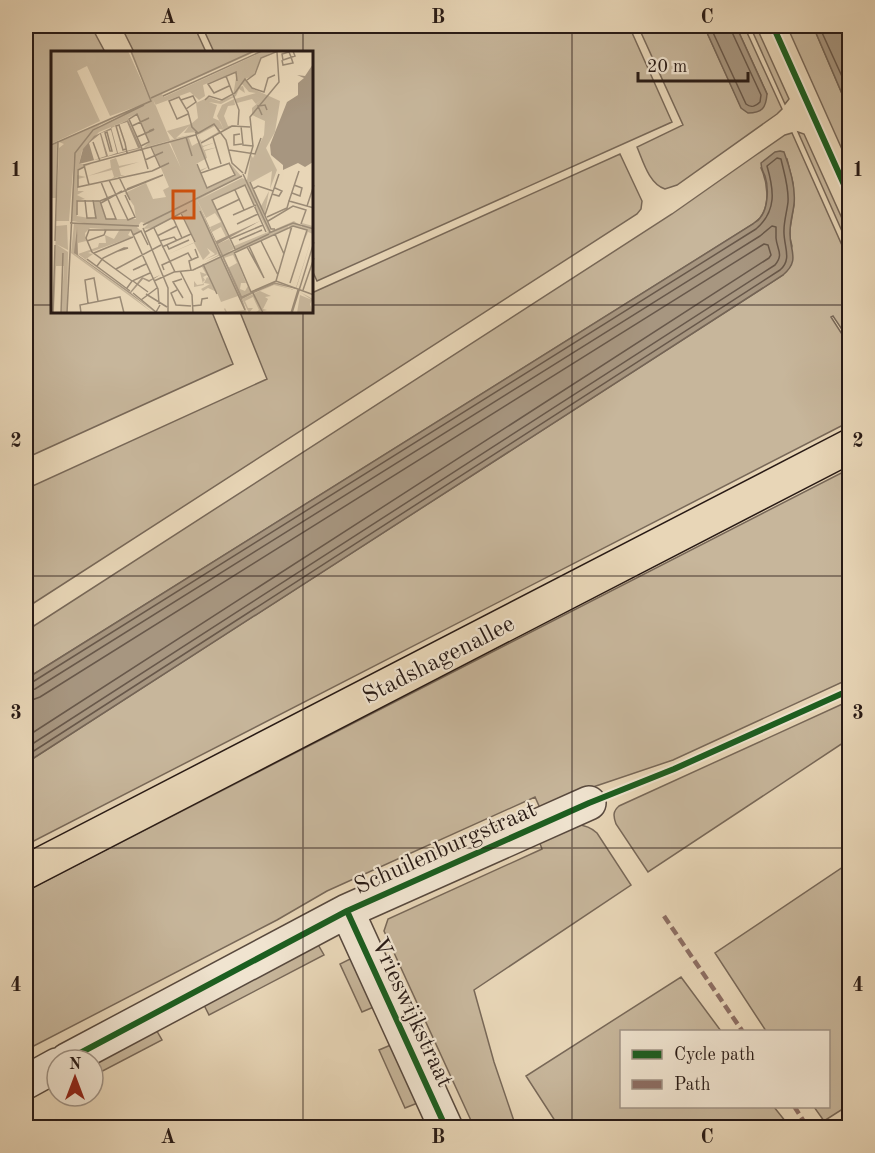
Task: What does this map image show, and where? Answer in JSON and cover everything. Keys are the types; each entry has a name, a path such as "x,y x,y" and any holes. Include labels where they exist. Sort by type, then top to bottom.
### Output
{"main road":[{"name":"Stadshagenallee","path":"26,872 849,446"}],"street":[{"name":"Schuilenburgstraat","path":"90,1048 347,911 589,803"},
{"name":"Vrieswijkstraat","path":"347,911 446,1128"},
{"path":"26,1082 45,1072"}],"shaded area":[{"path":"26,26 91,26 104,51 51,51 51,314 213,314 233,364 26,458"},
{"path":"121,26 194,26 206,51 134,51"},
{"path":"202,26 629,26 672,122 317,281 314,274 314,51 214,51"},
{"path":"638,26 704,26 741,107 767,94 736,26 744,26 782,109 677,185 665,189 659,186 647,171 637,147 683,125"},
{"path":"750,26 756,26 789,99 785,104"},
{"path":"787,26 813,26 849,110 849,165"},
{"path":"798,132 804,134 849,234 849,247"},
{"path":"792,133 849,261 849,340 833,316 831,317 849,345 849,422 26,845 26,763 783,275 792,246 790,229 794,205 793,183 787,159 761,168 766,186 766,206 760,218 753,224 26,679 26,631 672,214 785,135"},
{"path":"620,154 642,201 641,209 637,214 26,608 26,489 267,379 241,314 314,314 314,292"},
{"path":"849,469 849,679 673,760 540,808 535,797 327,891 277,920 26,1050 26,891"},
{"path":"849,701 849,739 648,872 616,824 614,814 619,806"},
{"path":"575,824 592,829 597,833 631,885 474,990 494,1062 516,1127 474,1127 384,931 388,919 542,849 538,838"},
{"path":"849,863 849,1105 824,1121 815,1108 830,1108 830,1030 765,1030 715,953"},
{"path":"316,941 324,955 209,1015 202,1001"},
{"path":"354,957 376,1006 362,1012 340,964"},
{"path":"681,977 720,1030 620,1030 620,1108 775,1108 790,1127 559,1127 526,1076"},
{"path":"154,1026 162,1040 105,1070 105,1053"},
{"path":"393,1044 420,1102 405,1108 379,1050"}],"water":[{"path":"704,26 736,26 767,94 766,103 760,111 748,113 741,108"},
{"path":"813,26 849,26 849,110"},
{"path":"775,152 784,152 788,164 794,198 790,232 793,260 783,275 26,763 26,679 753,224 763,214 767,198 766,181 761,163"}],"marked path":[{"path":"664,916 742,1030"},
{"path":"795,1108 808,1128"}],"cycle path":[{"path":"773,26 850,198"},
{"path":"90,1048 347,911 850,690"},
{"path":"347,911 446,1128"}]}
